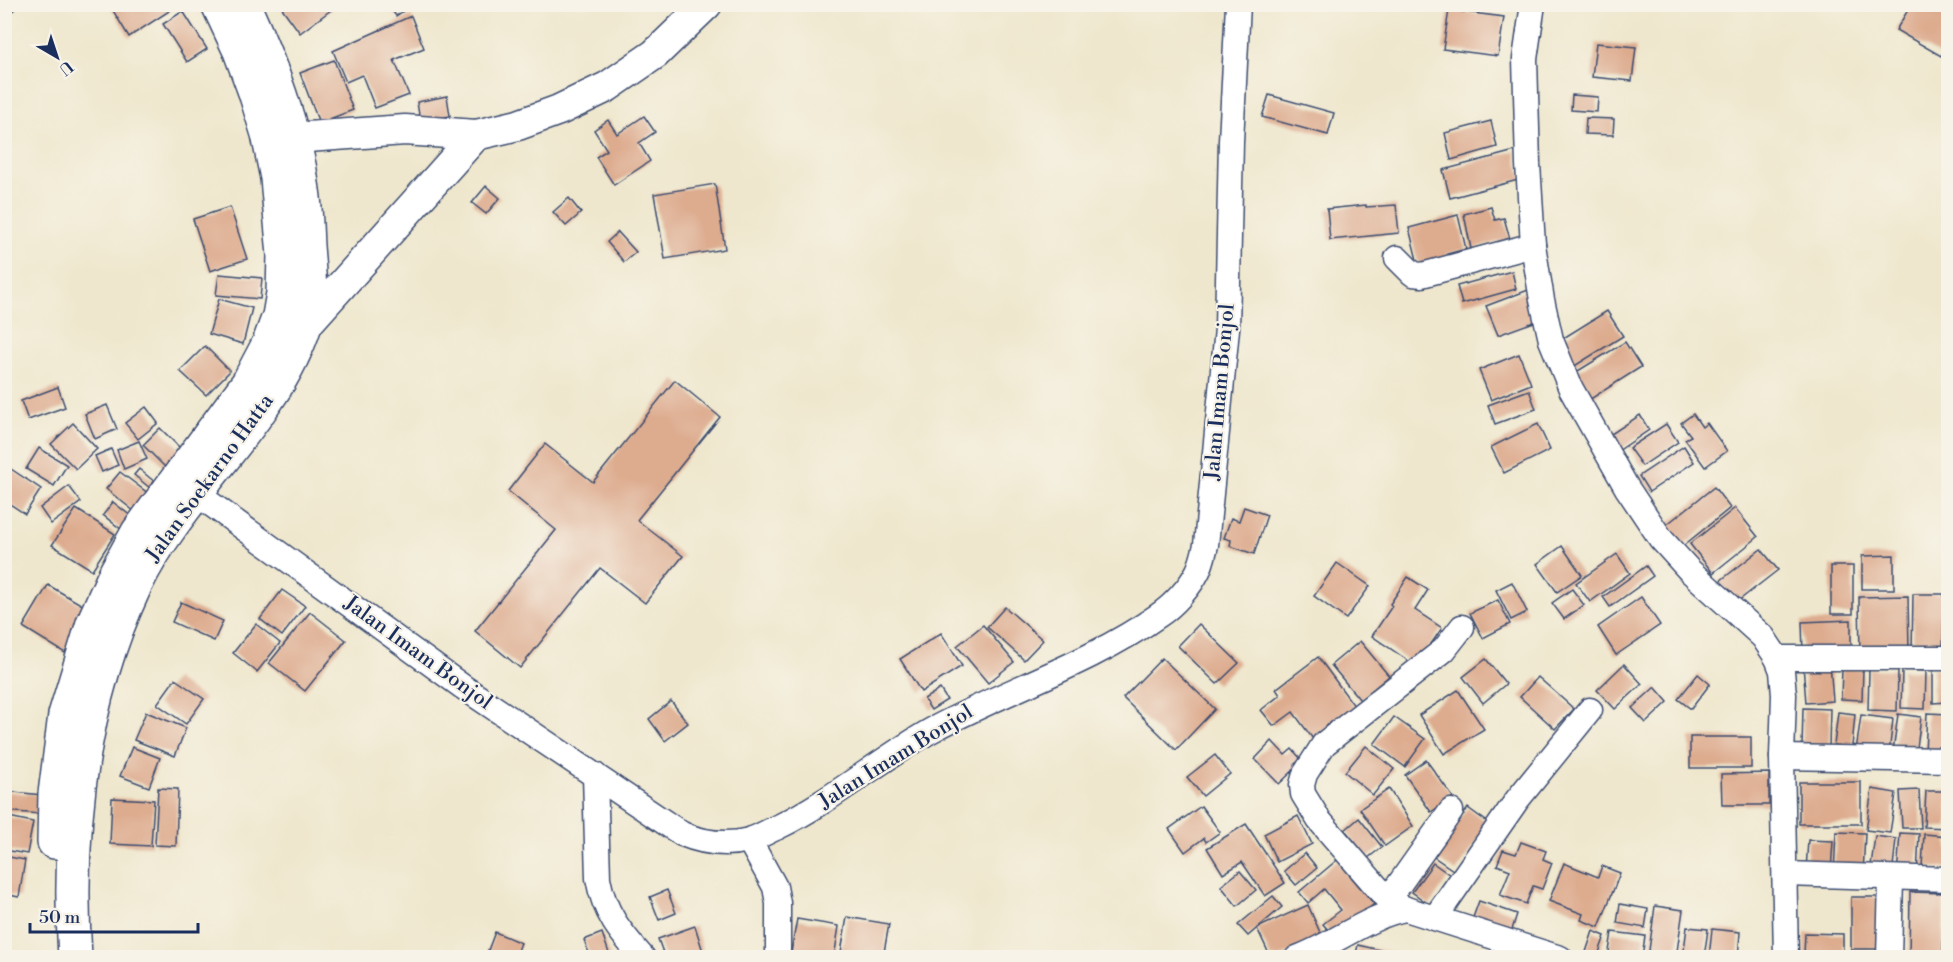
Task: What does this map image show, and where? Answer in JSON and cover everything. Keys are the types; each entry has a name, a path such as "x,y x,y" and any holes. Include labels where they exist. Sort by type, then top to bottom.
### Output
{"main road":[{"name":"Jalan Soekarno Hatta","path":"57,957 53,889 55,794 65,715 93,623 116,572 138,532 187,486 276,386 305,326 310,295 303,189 280,136 255,92 240,51 218,4"},
{"name":"Jalan Soekarno Hatta","path":"75,957 72,889 74,830 86,735 95,700 118,628 136,584 160,544 187,486 248,383 269,343 279,316 283,293 281,213 277,178 280,136 277,86 243,4"}],"street":[{"path":"280,136 405,130 476,135 518,125 559,111 606,87 655,54 706,4"},
{"name":"Jalan Imam Bonjol","path":"187,486 463,687 682,834 700,841 720,844 749,840 805,814 954,718 1082,659 1132,633 1161,614 1185,589 1199,570 1206,545 1227,329 1231,141 1238,4"},
{"path":"1533,4 1525,59 1533,245 1551,340 1571,390 1627,488 1661,539 1682,563 1763,637 1777,658 1782,671 1786,957"},
{"path":"305,326 476,135"},
{"path":"1397,258 1413,274 1422,275 1533,245"},
{"path":"1462,627 1444,650 1324,744 1305,774 1302,785 1303,794 1319,820 1397,905 1435,918 1511,950 1560,957"},
{"path":"1777,658 1948,658"},
{"path":"1435,918 1517,800 1590,710"},
{"path":"1782,757 1948,760"},
{"path":"595,775 600,893 616,927 643,957"},
{"path":"1297,957 1326,946 1387,914 1397,905 1451,811"},
{"path":"749,840 775,887 778,903 778,950"},
{"path":"1785,874 1948,879"},
{"path":"1889,957 1891,879"}],"building":[{"path":"4,4 20,4 4,19"},
{"path":"109,4 180,4 129,37"},
{"path":"279,4 339,4 300,33"},
{"path":"388,5 412,5 396,16"},
{"path":"1911,5 1948,5 1948,49 1946,47 1941,56 1896,30"},
{"path":"1449,10 1504,17 1498,56 1443,49"},
{"path":"183,11 207,49 187,62 163,24"},
{"path":"411,16 424,48 394,60 409,95 375,108 362,75 346,82 333,51"},
{"path":"1596,43 1636,47 1632,81 1592,77"},
{"path":"334,60 353,110 319,123 300,73"},
{"path":"1269,95 1334,113 1328,135 1262,117"},
{"path":"1572,95 1598,97 1597,112 1571,110"},
{"path":"447,96 450,116 420,121 417,102"},
{"path":"644,116 655,132 639,143 650,161 614,185 596,157 607,150 594,130 608,120 617,134"},
{"path":"1586,118 1614,119 1613,135 1585,134"},
{"path":"1491,121 1497,147 1451,160 1445,133"},
{"path":"1515,151 1522,179 1450,198 1443,170"},
{"path":"715,184 725,249 665,259 654,194"},
{"path":"486,186 500,198 486,214 472,203"},
{"path":"569,198 581,213 566,226 553,212"},
{"path":"1366,205 1366,207 1396,205 1399,233 1330,240 1327,209"},
{"path":"230,207 247,259 210,271 193,219"},
{"path":"1491,207 1495,220 1504,218 1510,239 1471,249 1464,214"},
{"path":"1458,215 1466,249 1447,254 1448,260 1419,268 1409,228"},
{"path":"618,232 636,252 624,262 607,242"},
{"path":"1512,271 1516,289 1462,304 1457,286"},
{"path":"219,274 262,278 260,299 216,295"},
{"path":"1531,289 1542,319 1498,335 1486,306"},
{"path":"219,299 252,308 243,344 209,334"},
{"path":"1607,311 1623,336 1573,367 1557,342"},
{"path":"1625,342 1641,367 1589,400 1573,374"},
{"path":"205,346 230,371 206,395 180,371"},
{"path":"1519,354 1531,384 1491,400 1479,370"},
{"path":"675,380 720,417 637,520 683,556 645,603 600,568 520,668 475,631 556,530 508,491 545,444 593,482"},
{"path":"58,387 65,407 28,420 21,401"},
{"path":"1529,390 1536,409 1495,424 1488,405"},
{"path":"107,405 117,429 95,439 85,414"},
{"path":"146,407 158,423 138,439 125,423"},
{"path":"1693,414 1702,427 1707,423 1727,451 1705,467 1685,439 1691,436 1681,423"},
{"path":"1640,415 1649,430 1615,453 1605,438"},
{"path":"73,423 97,449 76,469 51,444"},
{"path":"1538,424 1550,450 1504,473 1491,447"},
{"path":"1666,424 1678,442 1642,466 1629,448"},
{"path":"160,428 187,455 170,472 143,445"},
{"path":"139,441 147,459 124,469 117,450"},
{"path":"1684,446 1694,462 1649,492 1639,476"},
{"path":"39,448 67,465 54,486 26,469"},
{"path":"111,449 118,465 102,472 95,456"},
{"path":"8,467 41,489 25,514 4,500 4,472"},
{"path":"139,469 161,487 156,493 134,475"},
{"path":"120,472 153,497 139,515 106,489"},
{"path":"69,486 81,502 51,524 40,508"},
{"path":"1714,487 1730,508 1683,546 1666,525"},
{"path":"113,502 137,521 127,534 103,515"},
{"path":"1244,507 1267,515 1254,554 1230,546 1231,540 1224,538 1231,518 1239,521"},
{"path":"1735,508 1758,537 1713,573 1690,544"},
{"path":"76,509 115,534 92,570 52,545"},
{"path":"1562,546 1582,575 1557,592 1537,564"},
{"path":"1761,549 1778,570 1733,605 1716,584"},
{"path":"1617,554 1630,573 1590,602 1576,583"},
{"path":"1894,555 1894,589 1862,589 1862,556"},
{"path":"1337,563 1370,586 1346,619 1314,596"},
{"path":"1646,566 1653,576 1610,607 1603,597"},
{"path":"1831,566 1853,566 1853,614 1831,614"},
{"path":"1408,577 1428,590 1415,610 1442,628 1416,666 1372,636"},
{"path":"1512,582 1527,612 1511,620 1496,590"},
{"path":"48,585 91,610 65,653 23,627"},
{"path":"1572,589 1584,605 1564,619 1552,603"},
{"path":"282,590 305,606 282,636 260,619"},
{"path":"1913,594 1944,594 1943,653 1912,653"},
{"path":"1908,596 1909,654 1860,654 1859,597"},
{"path":"1641,597 1660,625 1616,655 1598,627"},
{"path":"1498,600 1510,624 1483,638 1470,613"},
{"path":"181,602 223,621 214,641 172,622"},
{"path":"1005,607 1043,640 1024,660 987,627"},
{"path":"310,612 346,640 305,691 269,663"},
{"path":"1851,620 1851,651 1803,653 1802,622"},
{"path":"256,624 280,643 257,672 233,653"},
{"path":"1199,624 1239,663 1217,684 1178,646"},
{"path":"983,625 1014,662 988,683 957,646"},
{"path":"941,633 962,666 921,692 900,659"},
{"path":"1360,641 1389,676 1360,700 1331,665"},
{"path":"1318,657 1355,707 1313,739 1293,712 1274,726 1261,710 1280,695 1276,689"},
{"path":"1162,658 1215,709 1176,750 1123,698"},
{"path":"1486,659 1506,684 1483,703 1463,677"},
{"path":"1830,663 1833,701 1806,703 1803,665"},
{"path":"1624,664 1642,684 1615,709 1597,690"},
{"path":"1842,668 1863,669 1862,700 1841,699"},
{"path":"1933,668 1948,668 1948,702 1933,703"},
{"path":"1869,669 1898,670 1897,711 1868,710"},
{"path":"1902,670 1926,671 1925,709 1901,708"},
{"path":"1698,674 1710,684 1691,709 1678,699"},
{"path":"1538,677 1574,709 1555,729 1520,697"},
{"path":"175,679 204,699 186,724 157,704"},
{"path":"1655,687 1668,702 1646,723 1632,708"},
{"path":"940,689 947,700 931,710 924,699"},
{"path":"1458,690 1484,729 1444,754 1419,715"},
{"path":"671,701 688,723 665,741 649,719"},
{"path":"1803,708 1830,709 1829,749 1802,749"},
{"path":"146,712 186,728 175,756 134,740"},
{"path":"1838,712 1855,714 1852,747 1834,745"},
{"path":"1927,713 1948,714 1948,752 1925,752"},
{"path":"1898,714 1921,717 1916,755 1893,752"},
{"path":"1861,715 1893,719 1889,754 1856,751"},
{"path":"1394,717 1425,739 1405,767 1374,744"},
{"path":"1690,737 1751,737 1751,768 1690,768"},
{"path":"1272,741 1285,755 1292,749 1301,759 1295,764 1297,767 1279,784 1255,759"},
{"path":"1366,746 1394,769 1373,795 1345,772"},
{"path":"132,747 160,758 149,787 120,776"},
{"path":"1215,755 1230,774 1203,796 1187,777"},
{"path":"1426,760 1453,797 1431,812 1405,775"},
{"path":"1769,773 1769,805 1722,805 1721,774"},
{"path":"1799,782 1861,782 1861,824 1799,824"},
{"path":"158,788 178,789 176,846 155,845"},
{"path":"1389,789 1413,826 1385,846 1360,809"},
{"path":"1872,789 1896,793 1890,833 1866,830"},
{"path":"1919,790 1921,828 1902,828 1900,791"},
{"path":"4,791 42,795 40,814 4,811"},
{"path":"1926,791 1948,791 1948,828 1924,827"},
{"path":"112,798 154,800 151,846 110,844"},
{"path":"1201,806 1220,832 1206,842 1204,838 1185,852 1169,829"},
{"path":"1468,808 1490,824 1456,872 1434,857"},
{"path":"4,816 33,822 27,854 4,850"},
{"path":"1298,816 1312,844 1277,862 1264,834"},
{"path":"1359,818 1382,847 1368,858 1345,830"},
{"path":"1246,824 1285,883 1265,896 1242,862 1223,874 1207,848"},
{"path":"1836,832 1865,833 1863,875 1834,874"},
{"path":"1900,833 1919,834 1917,877 1897,876"},
{"path":"1924,834 1948,836 1948,868 1922,867"},
{"path":"1875,836 1896,839 1892,876 1870,873"},
{"path":"1808,840 1833,841 1831,871 1806,870"},
{"path":"1521,842 1546,851 1543,859 1552,863 1542,889 1533,886 1526,904 1500,895 1510,870 1497,865 1503,850 1516,854"},
{"path":"1305,853 1317,868 1296,885 1284,871"},
{"path":"4,856 25,860 19,897 4,894"},
{"path":"1337,860 1374,904 1334,937 1323,924 1341,910 1324,889 1308,903 1299,892"},
{"path":"1433,863 1450,875 1430,905 1412,892"},
{"path":"1564,863 1598,877 1602,866 1620,873 1599,927 1581,920 1583,914 1549,901"},
{"path":"1240,871 1256,890 1237,906 1221,886"},
{"path":"667,890 676,913 659,920 650,897"},
{"path":"1910,892 1944,893 1943,958 1909,958"},
{"path":"1273,896 1282,907 1248,936 1238,925"},
{"path":"1851,897 1880,897 1880,949 1851,949"},
{"path":"1479,901 1517,914 1510,936 1471,923"},
{"path":"1620,904 1648,909 1645,928 1617,923"},
{"path":"1308,905 1322,937 1279,958 1271,958 1257,928"},
{"path":"1655,906 1683,910 1676,958 1648,958"},
{"path":"847,917 889,924 883,958 840,958"},
{"path":"797,919 839,926 834,958 790,958"},
{"path":"695,926 705,958 665,958 658,939"},
{"path":"1687,927 1708,929 1704,958 1683,958"},
{"path":"1712,929 1740,932 1738,958 1709,958"},
{"path":"1593,931 1605,936 1597,958 1585,955"},
{"path":"495,932 521,943 515,958 485,958"},
{"path":"1612,932 1645,936 1642,958 1608,958"},
{"path":"602,933 610,956 591,958 584,940"},
{"path":"1805,933 1843,934 1843,956 1804,955"},
{"path":"1358,945 1397,954 1396,958 1355,958"},
{"path":"108,955 162,955 162,958 108,958"}]}
